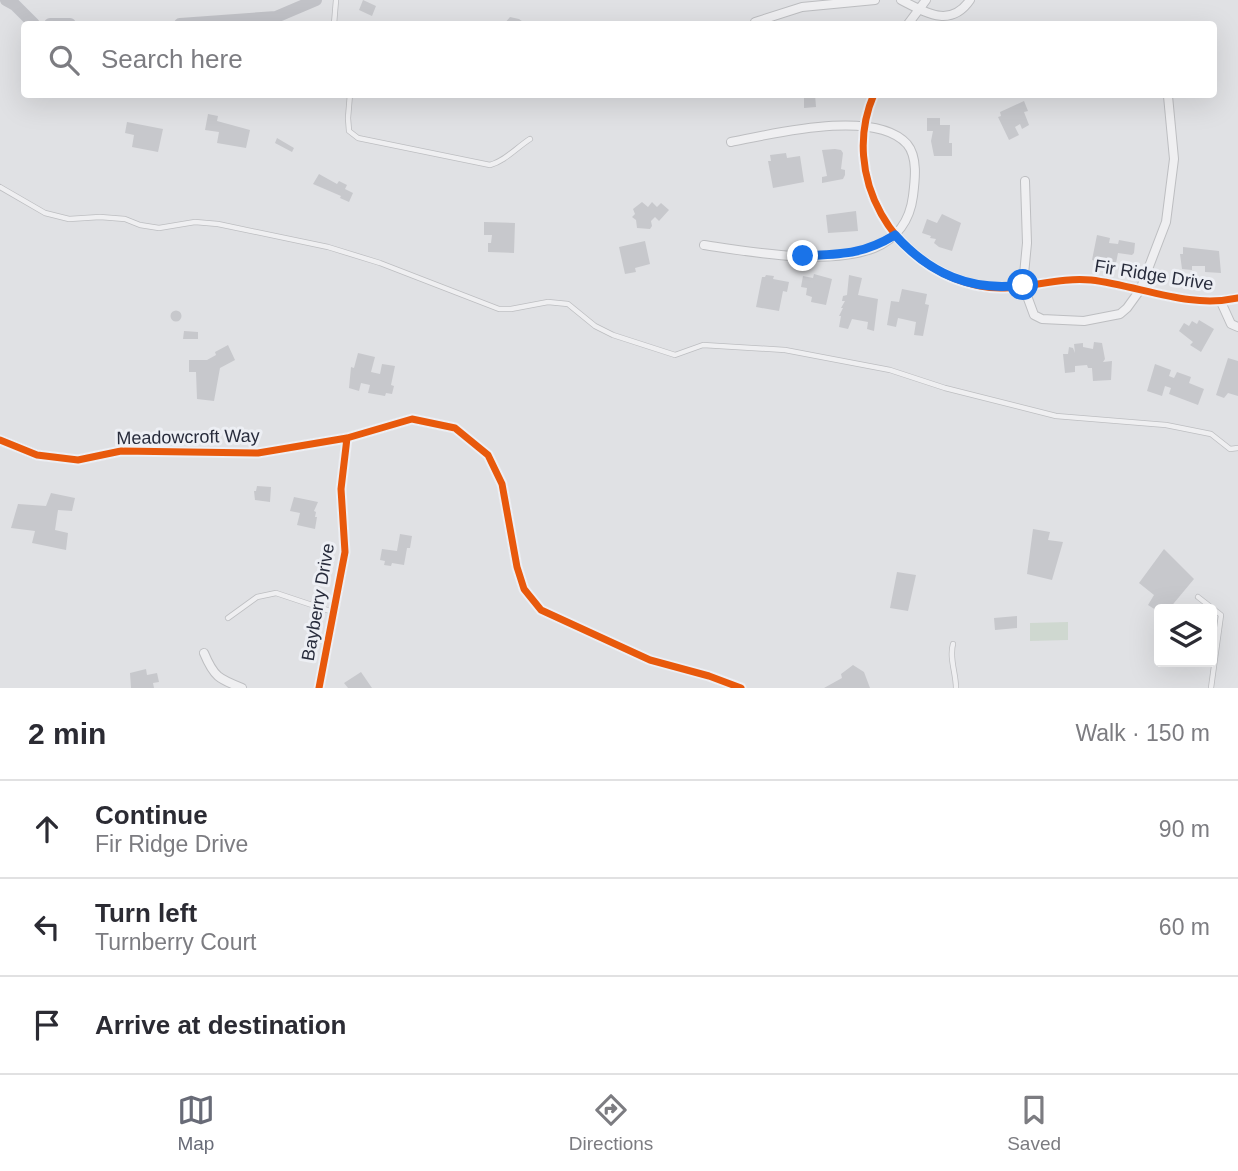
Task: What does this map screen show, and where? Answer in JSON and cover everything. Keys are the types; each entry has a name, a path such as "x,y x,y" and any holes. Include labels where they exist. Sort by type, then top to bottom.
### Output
{"street":[{"path":"6,0 31,21"},
{"path":"221,21 276,17 316,0"},
{"path":"758,21 802,7 875,0"},
{"path":"901,0 918,11 946,16 959,12 970,0"},
{"path":"910,21 926,0"},
{"name":"Fir Ridge Drive","path":"873,98 863,127 863,164 867,179 877,208 895,235 926,262 962,281 981,287 1090,280 1194,301 1221,302 1238,299"},
{"path":"1025,181 1027,243 1023,285 1034,314 1042,319 1074,321 1120,314 1140,290 1159,242 1169,206 1174,159 1168,98"},
{"path":"704,245 803,256 859,252 874,248 895,235 908,218 912,204 915,185 913,154 906,144 880,129 826,126 795,129 731,142"},
{"path":"1221,302 1231,324 1238,327"},
{"name":"Meadowcroft Way","path":"0,440 37,455 78,460 121,451 258,453 347,438 412,419 456,428 488,455 498,474 517,567 524,589 541,610 650,660 741,688"},
{"name":"Bayberry Drive","path":"319,688 345,552 346,535 341,498 347,438"},
{"path":"204,653 211,671 218,678 242,688"}],"lane":[{"path":"334,21 336,0"},
{"path":"350,98 349,131 358,138 490,165 501,162 514,149 530,139"},
{"path":"0,187 45,213 69,219 125,219 159,228 195,222 218,223 328,247 380,263 499,309 548,302 568,304 595,326 613,335 675,355 703,345 722,344 797,352 890,370 945,388 1056,416 1166,425 1211,434 1230,449 1238,448"},
{"path":"228,618 257,597 276,593 333,613"},
{"path":"1198,597 1221,615 1210,688"},
{"path":"953,644 951,653 956,688"}],"shaded area":[{"path":"1068,622 1068,640 1030,641 1030,623"}],"building":[{"path":"363,0 376,6 372,16 359,10"},
{"path":"510,17 522,21 507,21"},
{"path":"804,98 815,98 816,107 804,108"},
{"path":"1024,101 1028,111 1024,112 1029,125 1022,129 1020,124 1015,127 1019,135 1009,140 998,117 1001,116 1000,112"},
{"path":"208,114 218,116 217,121 250,130 246,148 217,143 219,132 205,130"},
{"path":"927,118 940,118 940,125 950,125 949,143 952,143 952,156 934,156 931,141 933,131 927,131"},
{"path":"127,122 163,129 158,152 132,147 134,135 125,133"},
{"path":"277,138 294,148 292,152 275,143"},
{"path":"835,149 843,153 841,169 845,170 845,175 843,179 822,183 822,177 827,176 822,150"},
{"path":"786,153 787,158 800,156 804,182 773,188 768,161 771,161 770,155"},
{"path":"319,174 337,184 339,181 347,185 345,189 353,193 349,202 313,184"},
{"path":"642,202 648,207 652,202 657,207 661,203 669,210 659,221 655,217 651,221 650,229 637,228 636,220 632,217 635,214 633,209"},
{"path":"856,211 858,231 828,233 826,215"},
{"path":"942,214 961,223 952,251 939,247 934,243 936,239 922,233 927,219 937,223"},
{"path":"484,222 515,223 514,253 488,252 492,235 484,235"},
{"path":"1097,235 1110,238 1109,243 1118,244 1119,240 1135,243 1134,253 1118,253 1116,263 1092,260"},
{"path":"645,241 650,264 635,268 636,272 625,274 619,247"},
{"path":"1183,247 1219,251 1221,273 1205,272 1205,266 1192,266 1192,270 1182,269 1180,254 1183,254"},
{"path":"814,274 832,279 826,305 811,302 812,297 806,295 807,288 801,287 803,276 813,278"},
{"path":"766,275 789,282 787,292 783,291 779,311 756,307 762,277"},
{"path":"849,275 862,278 858,295 878,299 874,331 867,329 868,322 852,319 848,329 839,327"},
{"path":"902,289 927,294 925,304 929,305 923,336 914,335 916,322 898,318 896,327 887,325 891,301 899,302"},
{"path":"176,310 182,316 176,322 170,316"},
{"path":"1199,320 1214,329 1201,352 1190,345 1193,342 1179,331 1184,323 1189,326 1192,321 1197,324"},
{"path":"184,331 198,332 198,339 183,339"},
{"path":"1094,342 1102,343 1105,359 1103,362 1112,361 1111,380 1093,381 1092,368 1087,365 1075,366 1075,372 1065,373 1063,354 1068,354 1069,347 1073,348 1075,353 1074,344 1083,343 1083,347 1093,349"},
{"path":"228,345 235,360 220,368 214,401 197,399 196,372 189,372 189,360 207,360"},
{"path":"358,353 375,357 371,372 380,374 382,364 395,366 392,394 386,393 385,396 368,393 370,385 361,383 359,391 349,388 351,367 354,368"},
{"path":"1228,358 1238,361 1238,396 1228,393 1224,398 1216,395"},
{"path":"1155,364 1171,370 1169,376 1174,378 1177,372 1191,377 1189,383 1204,389 1198,405 1169,394 1171,388 1165,386 1162,396 1147,391"},
{"path":"257,486 271,487 270,502 255,500 254,491"},
{"path":"51,493 75,498 72,511 58,510 55,530 68,533 66,550 32,543 35,531 11,528 18,504 46,506"},
{"path":"294,497 318,502 314,511 317,517 315,529 297,525 300,513 290,511"},
{"path":"1033,529 1050,532 1048,540 1063,542 1052,580 1027,574"},
{"path":"400,534 412,536 404,565 384,565 385,561 380,560 382,549 397,551"},
{"path":"1164,549 1194,579 1173,604 1154,604 1154,609 1148,605 1154,595 1139,583"},
{"path":"897,572 916,575 908,611 890,608"},
{"path":"1017,616 1017,628 995,630 994,618"},
{"path":"853,665 864,672 870,688 824,688 842,678 841,674"},
{"path":"146,669 147,675 157,673 159,682 153,683 154,688 131,688 130,673"},
{"path":"361,672 372,688 348,688 344,683"}],"cycle path":[{"path":"873,98 865,125 864,156 869,186 881,214 899,239 922,260 949,276 994,288 1077,279 1110,283 1183,299 1219,301 1238,298"},
{"path":"0,440 37,455 78,460 121,451 258,453 347,438 412,419 455,428 488,455 502,484 517,567 524,589 541,610 650,660 741,688"},
{"path":"319,688 345,552 341,489 347,438"}],"route":[{"path":"803,256 859,252 874,248 895,235 926,262 962,281 981,287 1023,285"}]}
